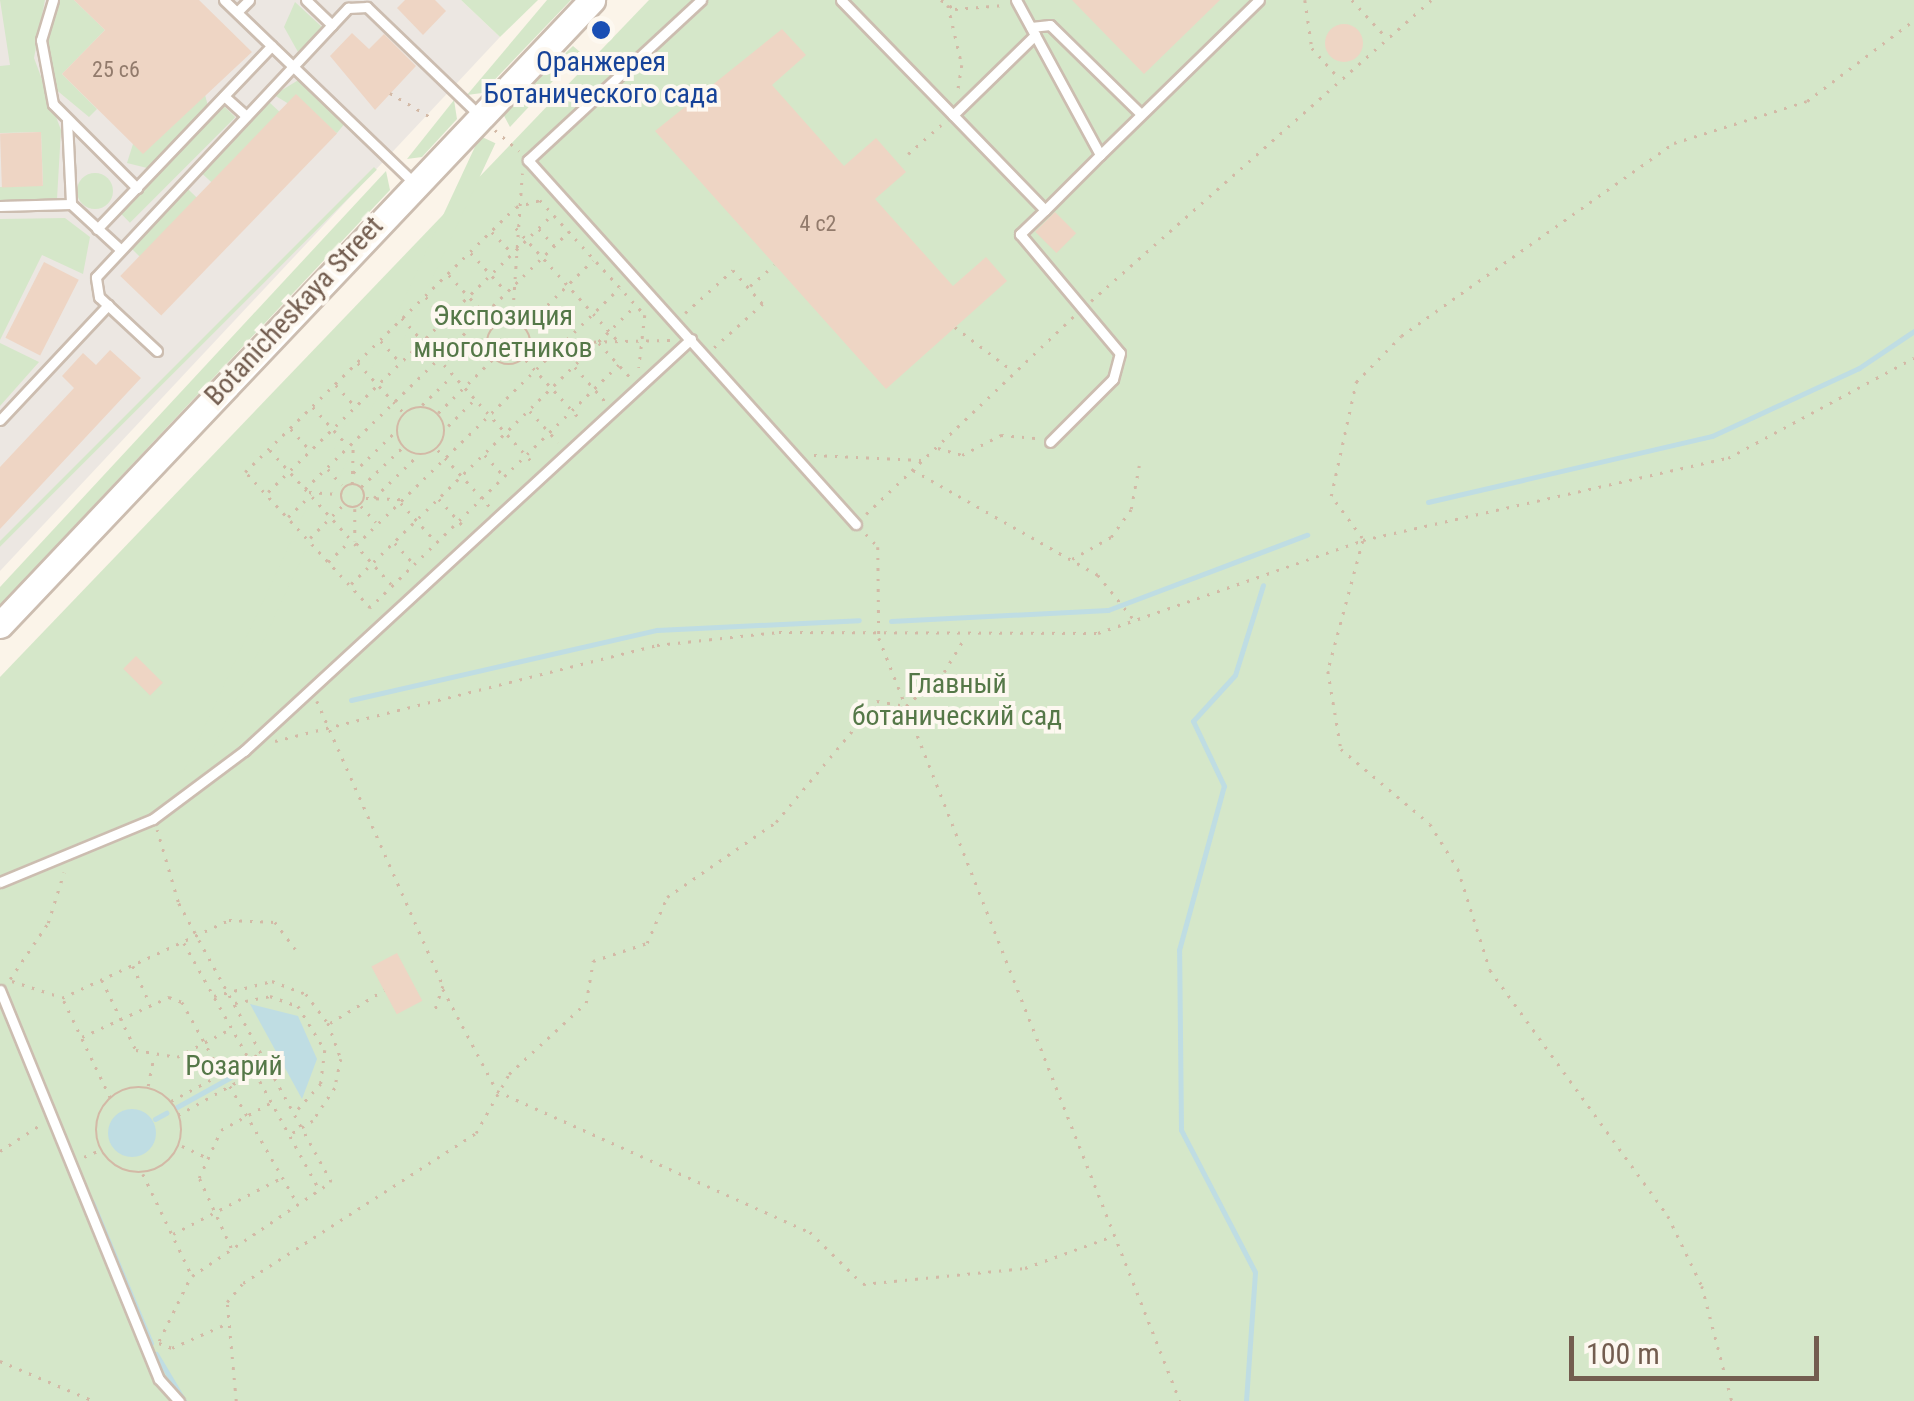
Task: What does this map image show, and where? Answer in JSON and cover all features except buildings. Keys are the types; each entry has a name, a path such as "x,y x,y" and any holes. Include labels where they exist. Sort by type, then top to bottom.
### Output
{"main road":[{"name":"Botanicheskaya Street","path":"0,624 414,183 592,0"}],"lane":[{"path":"53,0 43,75 68,122 136,188"},
{"path":"224,0 414,183"},
{"path":"237,12 249,0"},
{"path":"306,0 332,25"},
{"path":"700,0 528,160 856,524"},
{"path":"840,0 1045,210"},
{"path":"1050,442 1118,368 1115,337 1020,234 1259,0"},
{"path":"1008,2 1033,31 1100,155"},
{"path":"157,352 108,305 96,276 348,8 367,7 479,116"},
{"path":"953,116 1033,31 1050,25 1142,114"},
{"path":"98,228 272,46"},
{"path":"224,96 246,116"},
{"path":"68,122 71,204"},
{"path":"0,206 71,204 120,250"},
{"path":"0,420 108,305"},
{"path":"0,882 62,861 153,820 244,751 691,339"},
{"path":"0,990 50,1120 150,1355 178,1401"}],"path":[{"path":"941,0 948,5 1008,2 1014,21"},
{"path":"1305,0 1312,48 1340,78"},
{"path":"1352,0 1387,38"},
{"path":"1180,1401 879,638 878,547 856,524 1086,305 1430,0"},
{"path":"948,5 962,65 958,92"},
{"path":"1363,540 1331,496 1356,382 1401,336 1674,142 1807,101 1914,20"},
{"path":"944,92 966,91"},
{"path":"390,93 432,118"},
{"path":"479,116 528,160"},
{"path":"908,154 953,116"},
{"path":"512,320 518,181"},
{"path":"619,365 370,608 245,472 516,207 540,200 645,315 638,341 641,366"},
{"path":"266,494 553,214"},
{"path":"515,227 619,341"},
{"path":"538,228 554,245"},
{"path":"492,231 513,252"},
{"path":"287,518 326,468 569,231"},
{"path":"470,252 506,292"},
{"path":"525,327 594,259"},
{"path":"749,287 774,264"},
{"path":"676,321 734,270 763,304 706,355"},
{"path":"448,274 494,326"},
{"path":"356,545 620,287"},
{"path":"425,296 446,318"},
{"path":"349,586 636,305"},
{"path":"402,318 537,468"},
{"path":"493,359 486,342 494,326 512,320 525,327 531,343 525,358"},
{"path":"955,327 1014,372"},
{"path":"531,343 691,339"},
{"path":"380,340 401,363"},
{"path":"598,342 630,377"},
{"path":"438,413 493,359 525,358"},
{"path":"525,358 583,423"},
{"path":"244,751 326,724 657,645 779,632 879,638 1063,639 1136,623 1363,540 1728,458 1914,358"},
{"path":"357,362 404,413"},
{"path":"574,366 606,401"},
{"path":"352,473 397,430 404,413 421,406 453,375"},
{"path":"335,384 356,407"},
{"path":"437,449 446,429 475,400"},
{"path":"312,406 349,446"},
{"path":"421,406 438,413 446,429"},
{"path":"529,410 561,444"},
{"path":"290,428 311,450"},
{"path":"397,430 403,446 419,454"},
{"path":"936,447 972,454 1019,432 1050,442"},
{"path":"352,484 353,442"},
{"path":"361,488 403,446"},
{"path":"268,449 393,586"},
{"path":"437,449 491,509"},
{"path":"374,498 419,454 437,449"},
{"path":"788,452 922,460"},
{"path":"484,454 504,477"},
{"path":"1071,560 1111,537 1131,509 1140,466"},
{"path":"326,468 344,488"},
{"path":"912,469 1098,575 1136,623"},
{"path":"352,484 361,488 365,498"},
{"path":"344,504 341,494 352,484"},
{"path":"308,492 341,494"},
{"path":"365,498 402,501 437,543"},
{"path":"355,508 365,498"},
{"path":"438,498 468,531"},
{"path":"308,540 344,504"},
{"path":"344,504 355,508"},
{"path":"360,505 378,524"},
{"path":"355,508 356,545"},
{"path":"328,562 351,540"},
{"path":"1363,540 1328,671 1341,750 1430,824 1458,869 1490,970 1668,1216 1702,1286 1732,1401"},
{"path":"394,542 414,565"},
{"path":"236,1401 227,1302 243,1283 450,1154 493,1114 497,1091 586,1003 592,962 648,944 666,897 776,822 877,702 906,706 944,672 964,638"},
{"path":"313,690 442,990 497,1091 810,1232 863,1284 1025,1268 1114,1236"},
{"path":"150,1355 192,1276 331,1182 169,883 153,820"},
{"path":"62,861 63,889 8,981 62,998 229,920 275,922 298,954"},
{"path":"184,942 249,1059"},
{"path":"133,966 151,1005"},
{"path":"102,980 136,1050 177,1058 232,1028"},
{"path":"214,996 226,989 290,986 328,1023 339,1073 327,1105 290,1135"},
{"path":"328,1023 384,990"},
{"path":"435,1010 442,990"},
{"path":"234,1004 270,996 298,1006 325,1050 321,1084 294,1114"},
{"path":"62,998 110,1098 94,1136 109,1167 143,1174"},
{"path":"81,1038 151,1005 182,1002 222,1074"},
{"path":"170,1102 261,1052"},
{"path":"148,1086 154,1054"},
{"path":"177,1115 268,1065"},
{"path":"255,1072 319,1189"},
{"path":"110,1098 148,1086"},
{"path":"143,1174 179,1145 186,1132 170,1102 148,1086"},
{"path":"230,1086 297,1203"},
{"path":"231,1248 199,1178 221,1130 272,1102"},
{"path":"0,1151 50,1120"},
{"path":"179,1145 208,1158"},
{"path":"81,1158 100,1149"},
{"path":"143,1174 192,1276"},
{"path":"172,1234 282,1177"},
{"path":"158,1342 172,1348 226,1324"},
{"path":"0,1360 94,1401"}],"shaded area":[{"path":"0,0 461,0 500,37 0,571"}],"green space":[{"path":"0,0 45,0 34,58 61,130 57,199 0,203 0,187 43,185 41,132 0,133 0,66 10,65"},
{"path":"60,0 74,0 105,30 62,74 97,109 89,117 54,88 48,41"},
{"path":"461,0 538,0 500,37"},
{"path":"547,0 571,0 482,93 467,95"},
{"name":"Главный ботанический сад","path":"649,0 1914,0 1914,1401 0,1401 0,677"},
{"path":"295,2 322,27 298,52 284,27"},
{"path":"573,46 580,52 510,127 502,112"},
{"path":"300,79 346,122 337,133 274,95"},
{"path":"204,91 208,106 147,168 127,163 133,144"},
{"path":"454,100 457,119 422,157 407,159"},
{"path":"268,101 280,112 213,184 201,173"},
{"path":"224,106 235,117 130,223 119,211"},
{"path":"480,136 495,143 200,777 185,770"},
{"path":"374,167 377,170 0,547 0,541"},
{"path":"386,171 390,190 0,605 0,587"},
{"path":"95,173 108,178 113,191 108,204 95,209 82,204 77,191 82,178"},
{"path":"187,188 198,199 140,257 129,246"},
{"path":"65,218 90,237 83,274 42,255 0,340 0,219"},
{"path":"0,343 39,362 0,406"}],"water":[{"path":"250,1004 298,1016 317,1059 302,1099"},
{"path":"132,1109 149,1116 156,1133 149,1150 132,1157 115,1150 108,1133 115,1116"}],"waterway":[{"path":"1428,502 1712,436 1859,368 1914,331"},
{"path":"891,621 1108,610 1307,535"},
{"path":"1246,1401 1255,1272 1181,1130 1179,950 1224,786 1193,721 1235,675 1263,585"},
{"path":"351,700 657,630 859,620"},
{"path":"177,1107 258,1062"},
{"path":"155,1119 166,1113"},
{"path":"92,1202 151,1343"},
{"path":"156,1354 184,1401"}],"place":[{"name":"Оранжерея Ботанического сада","path":"601,30"}],"park label":[{"name":"Экспозиция многолетников","path":"503,332"},
{"name":"Розарий","path":"234,1066"}]}
